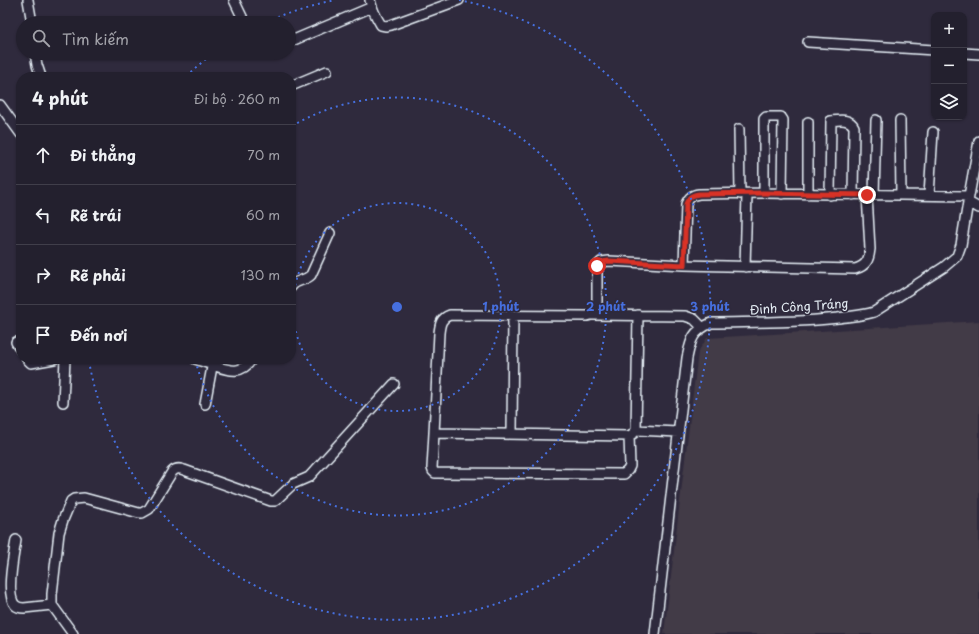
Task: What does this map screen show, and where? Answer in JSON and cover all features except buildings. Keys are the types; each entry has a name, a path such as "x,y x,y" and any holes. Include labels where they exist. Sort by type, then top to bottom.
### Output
{"street":[{"path":"28,0 31,16"},
{"path":"234,0 242,16"},
{"path":"296,39 371,3 381,25 386,26 459,0"},
{"path":"808,42 931,50"},
{"path":"967,53 979,54"},
{"path":"36,60 39,72"},
{"path":"296,84 326,71"},
{"path":"0,105 16,127"},
{"path":"764,193 764,119 766,116 781,117 783,120 782,194"},
{"path":"830,194 831,121 839,120 850,121 854,127 853,195"},
{"path":"592,315 596,311 597,306 597,266 601,262 609,261 745,267 855,269 861,267 869,257 870,249 871,195 876,120"},
{"path":"900,120 901,195"},
{"path":"808,122 808,194"},
{"path":"739,130 744,194 745,267"},
{"path":"930,195 933,132"},
{"name":"Đinh Công Tráng","path":"702,327 711,323 825,320 874,312 944,267 957,256 961,245 979,141"},
{"path":"684,265 686,204 693,194 764,193 930,195 968,199 979,208"},
{"path":"296,282 305,280 311,275 330,232"},
{"path":"512,434 514,315"},
{"path":"638,315 630,466 624,474 443,473 436,472 432,468 439,333 440,323 446,316 638,315 685,316 694,318 702,327 695,334 690,343 687,358 655,634"},
{"path":"64,364 64,402"},
{"path":"209,364 229,370 240,370 249,364"},
{"path":"205,404 212,365"},
{"path":"73,634 52,605 59,533 71,501 74,499 84,498 142,513 149,509 172,472 179,468 271,501 275,500 293,484 309,476 394,384"},
{"path":"434,433 512,434 678,432"},
{"path":"16,540 10,586 11,597 15,605 24,608 52,605"}],"shaded area":[{"path":"979,321 979,634 664,634 698,352 707,338"}],"route":[{"path":"597,266 601,262 609,261 684,265 686,204 693,194 764,193 867,195"}]}
